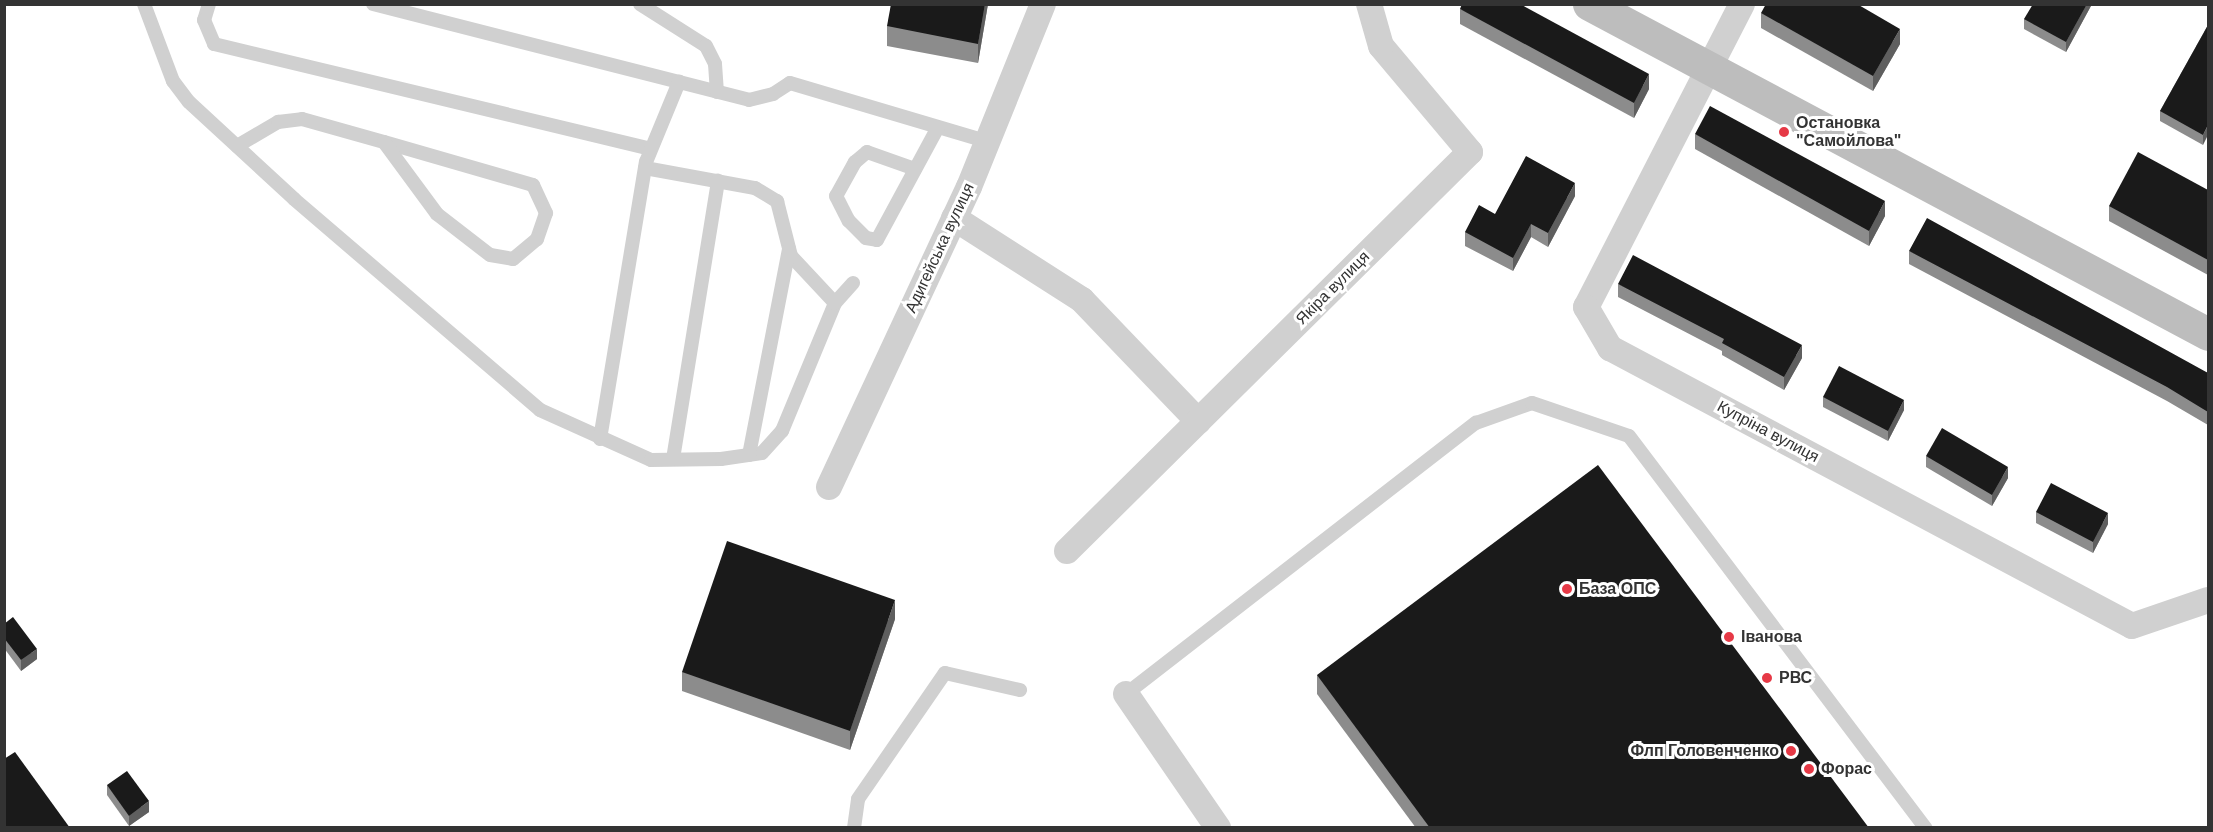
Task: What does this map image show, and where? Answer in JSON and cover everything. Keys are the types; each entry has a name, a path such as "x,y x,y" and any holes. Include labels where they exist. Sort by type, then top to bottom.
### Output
{"main road":[{"path":"1589,4 2208,334"}],"street":[{"name":"Адигейська вулиця","path":"829,487 954,218 1043,4"},
{"name":"Якіра вулиця","path":"1068,551 1470,152 1381,46 1369,4"},
{"name":"Купріна вулиця","path":"1742,4 1586,307 1610,348 2132,626 2208,600"},
{"path":"954,218 1082,300 1198,421"},
{"path":"1126,694 1218,828"}],"lane":[{"path":"209,4 204,20 213,44 650,149"},
{"path":"373,4 749,100 773,94 790,83 986,141"},
{"path":"640,4 706,46 715,64 717,92"},
{"path":"146,6 173,81 189,102 237,146 540,410 651,460 762,453 782,431 835,303 853,283"},
{"path":"600,439 645,168 650,149 679,82"},
{"path":"237,146 278,122 302,119 384,142 533,184 546,213 537,238 513,259 490,255 437,214 384,142"},
{"path":"915,169 867,152 855,162 837,196 849,221 866,238 877,240 938,127"},
{"path":"645,168 755,188 777,201 789,249 749,455"},
{"path":"673,459 718,182"},
{"path":"789,249 835,303"},
{"path":"1126,694 1476,423 1532,403 1629,436 1926,828"},
{"path":"854,828 858,799 945,673 1020,690"}],"building":[{"path":"891,4 985,4 978,44 887,26"},
{"path":"1462,4 1520,4 1649,74 1634,103 1460,9"},
{"path":"1766,4 1857,4 1900,29 1873,76 1761,13"},
{"path":"2033,4 2087,4 2066,42 2024,19"},
{"path":"2208,25 2208,125 2203,135 2160,111"},
{"path":"1710,106 1885,201 1869,231 1695,134"},
{"path":"2138,152 2208,190 2208,260 2109,206"},
{"path":"1526,156 1575,183 1548,233 1531,224 1513,258 1465,232 1479,205 1495,214"},
{"path":"1927,218 2208,373 2208,412 2167,387 1909,251"},
{"path":"1633,255 1802,345 1784,377 1722,343 1724,339 1618,284"},
{"path":"1839,366 1904,400 1888,431 1823,397"},
{"path":"1942,428 2008,467 1992,495 1926,456"},
{"name":"База ОПС","path":"1598,465 1869,828 1430,828 1317,675"},
{"path":"2051,483 2108,513 2093,542 2036,512"},
{"path":"727,541 895,600 850,731 682,672"},
{"path":"13,617 37,649 21,660 4,638 4,624"},
{"path":"15,752 70,828 4,828 4,759"},
{"path":"127,771 149,801 129,816 107,785"}],"place":[{"name":"Остановка \"Самойлова\"","path":"1784,132"},
{"name":"База ОПС","path":"1567,589"},
{"name":"Іванова","path":"1729,637"},
{"name":"РВС","path":"1767,678"},
{"name":"Флп Головенченко","path":"1791,751"},
{"name":"Форас","path":"1809,769"}]}
